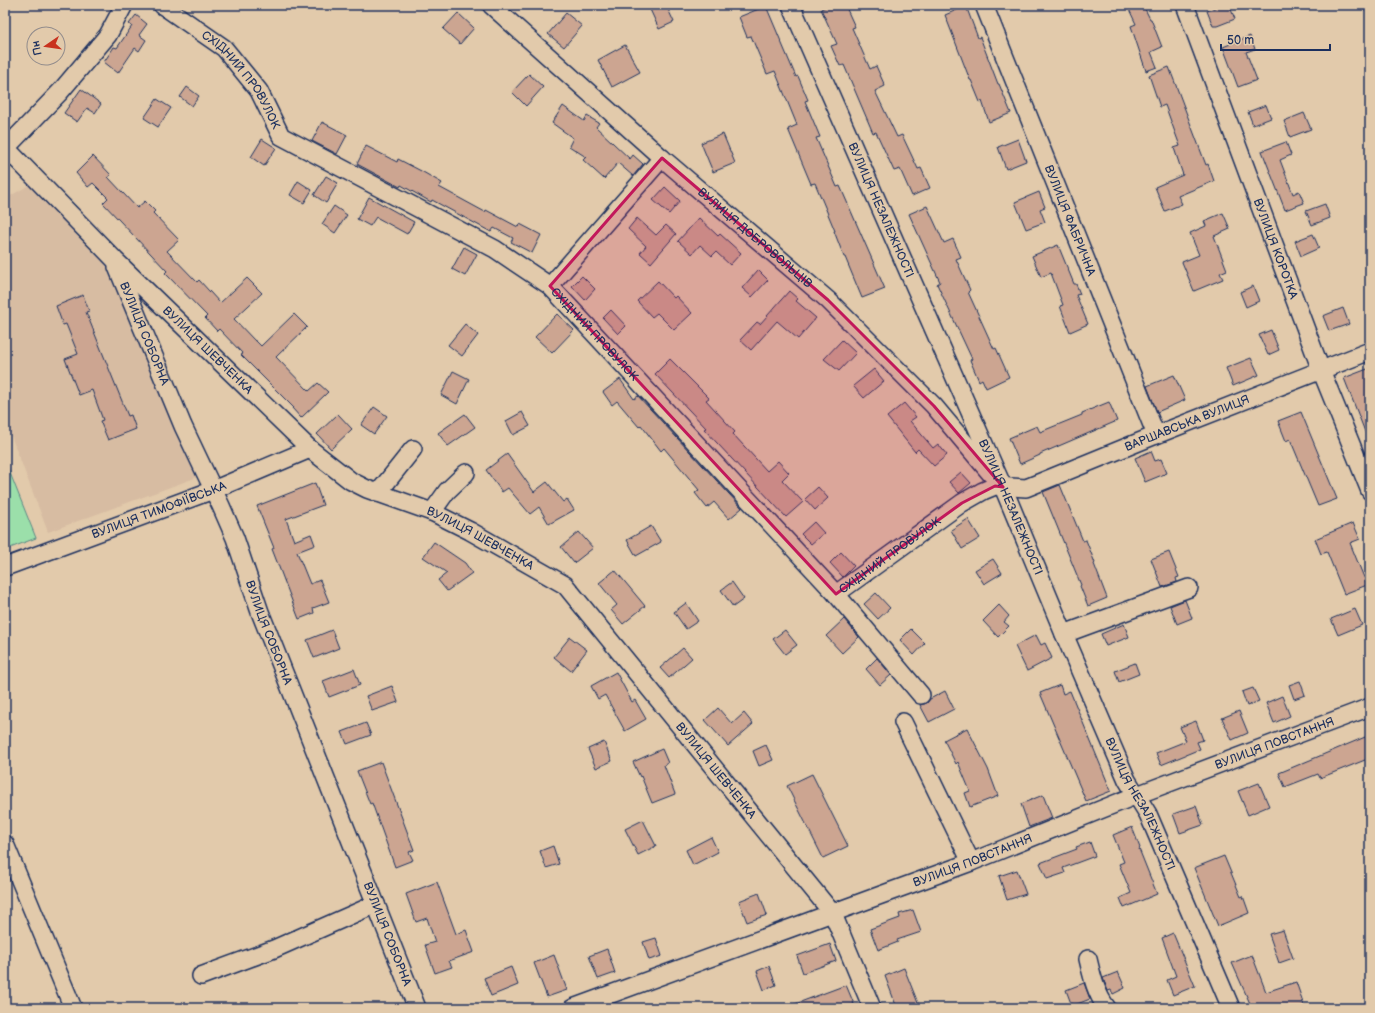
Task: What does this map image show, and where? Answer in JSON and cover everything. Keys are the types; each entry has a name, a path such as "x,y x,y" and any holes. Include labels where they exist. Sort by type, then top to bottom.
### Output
{"street":[{"path":"6,147 60,92 108,35 124,5"},
{"name":"СХІДНИЙ ПРОВУЛОК","path":"162,5 224,48 259,91 281,136 495,248 550,286 836,594 962,503 995,486 1003,487"},
{"name":"ВУЛИЦЯ ДОБРОВОЛЬЦІВ","path":"491,5 662,158 828,300 934,406 1003,487"},
{"name":"ВУЛИЦЯ НЕЗАЛЕЖНОСТІ","path":"791,5 1003,487 1127,780 1148,814 1231,1008"},
{"name":"ВУЛИЦЯ ФАБРИЧНА","path":"984,5 1156,435"},
{"name":"ВУЛИЦЯ КОРОТКА","path":"1185,5 1321,370 1370,491"},
{"name":"ВУЛИЦЯ ШЕВЧЕНКА","path":"6,147 115,260 310,449 351,481 378,493 432,512 470,531 565,585 832,914 872,1008"},
{"path":"550,286 662,158"},
{"name":"ВУЛИЦЯ СОБОРНА","path":"115,260 183,426 235,538 260,612 417,1008"},
{"name":"ВАРШАВСЬКА ВУЛИЦЯ","path":"1003,487 1026,488 1370,351"},
{"name":"ВУЛИЦЯ ТИМОФІЇВСЬКА","path":"5,567 213,490 310,449"},
{"path":"378,493 413,449"},
{"path":"432,512 447,491 466,473"},
{"path":"1064,634 1189,588"},
{"path":"836,594 921,695"},
{"name":"ВУЛИЦЯ ПОВСТАННЯ","path":"573,1008 602,1003 971,862 1137,795 1370,707"},
{"path":"903,722 971,862"},
{"path":"5,844 74,1008"},
{"path":"201,976 274,949 376,904"},
{"path":"1088,958 1093,979 1101,1001 1107,1008"}],"highlighted area":[{"path":"662,158 828,300 934,406 1003,487 995,486 962,503 836,594 550,286"}],"shaded area":[{"path":"38,180 130,282 203,475 48,532 5,420 5,199"}],"green space":[{"path":"8,468 36,538 5,550 5,469"}],"building":[{"path":"648,5 666,5 674,22 659,29"},
{"path":"829,5 845,5 855,27 852,28 870,69 876,66 885,86 875,91 897,137 902,135 918,169 921,168 930,188 912,196 900,169 894,171 876,132 873,133 844,65 840,66 831,46 837,44 821,9"},
{"path":"1127,5 1143,5 1151,19 1162,47 1151,52 1157,67 1146,71 1131,26 1136,24"},
{"path":"1222,5 1229,5 1235,19 1217,26 1213,26 1207,11"},
{"path":"766,6 796,77 798,76 808,100 805,101 820,137 816,138 837,187 840,186 885,289 862,298 815,183 811,184 788,129 797,125 775,71 767,74 751,36 747,37 739,17"},
{"path":"966,6 978,38 980,37 1011,113 989,122 982,101 980,102 970,80 945,15"},
{"path":"458,13 474,28 460,44 443,29"},
{"path":"566,13 582,26 564,47 548,34"},
{"path":"136,15 147,24 139,35 146,40 139,51 135,48 118,73 104,62 114,47 117,48 132,26 129,24"},
{"path":"1250,36 1255,49 1246,52 1257,80 1238,87 1223,47"},
{"path":"625,45 640,72 612,87 598,60"},
{"path":"1169,67 1206,165 1208,164 1214,181 1178,196 1182,204 1165,211 1155,187 1183,175 1174,148 1180,146 1165,105 1160,107 1149,75"},
{"path":"529,74 543,87 526,106 512,92"},
{"path":"187,87 199,96 192,106 180,97"},
{"path":"81,89 101,104 95,113 87,108 77,122 64,113"},
{"path":"157,99 171,108 158,127 144,118"},
{"path":"1266,105 1271,118 1253,125 1248,112"},
{"path":"563,106 584,121 587,116 599,123 596,127 630,159 633,155 643,164 633,176 618,163 604,179 583,160 586,157 569,146 573,138 552,123"},
{"path":"1304,113 1311,129 1290,137 1284,121"},
{"path":"322,122 347,135 337,154 312,141"},
{"path":"723,134 735,163 713,172 701,143"},
{"path":"262,139 276,148 264,166 251,157"},
{"path":"1018,139 1026,161 1006,169 998,147"},
{"path":"1286,142 1291,155 1280,160 1293,194 1299,191 1304,203 1285,210 1262,151"},
{"path":"366,146 397,162 398,159 423,172 442,183 439,187 485,212 486,210 518,227 520,224 541,235 532,253 511,242 513,238 494,228 491,232 432,200 431,202 401,185 400,187 357,164"},
{"path":"93,156 111,175 108,177 137,208 145,201 155,211 153,213 179,240 167,251 197,282 199,280 220,303 247,278 262,293 234,319 261,346 294,314 307,327 276,357 309,391 318,383 328,392 301,418 292,408 293,407 241,355 243,354 219,329 217,331 205,318 207,316 165,273 167,271 103,203 108,198 93,183 88,187 76,173"},
{"path":"326,176 338,183 326,203 314,195"},
{"path":"298,181 312,190 304,203 290,195"},
{"path":"665,187 680,201 669,214 653,200"},
{"path":"1039,192 1045,207 1040,209 1045,222 1026,229 1015,202"},
{"path":"369,197 414,222 407,234 376,217 370,226 357,219"},
{"path":"1325,204 1330,218 1312,225 1306,211"},
{"path":"334,206 347,215 335,233 322,224"},
{"path":"927,206 944,243 953,239 961,257 956,259 970,290 968,292 994,349 996,348 1009,377 986,388 982,379 979,381 970,360 972,359 937,284 940,282 909,214"},
{"path":"1223,213 1230,229 1214,236 1227,270 1220,273 1223,279 1194,291 1182,262 1199,255 1190,233 1206,226 1204,221"},
{"path":"637,218 656,235 666,225 676,234 651,263 640,253 646,246 628,229"},
{"path":"699,218 718,236 720,234 741,253 730,265 716,252 712,256 700,245 692,254 678,241"},
{"path":"1313,234 1319,248 1301,256 1295,241"},
{"path":"1058,245 1074,284 1076,284 1080,294 1076,295 1088,324 1070,332 1060,306 1063,305 1051,273 1041,277 1032,256"},
{"path":"464,247 477,254 465,276 452,269"},
{"path":"758,270 768,280 752,297 742,288"},
{"path":"582,276 595,289 585,300 572,286"},
{"path":"658,281 674,298 676,296 692,313 674,330 657,313 652,317 637,301"},
{"path":"1253,286 1259,301 1246,307 1240,292"},
{"path":"789,291 798,299 796,301 816,318 798,339 777,321 751,350 740,340 757,322 760,324"},
{"path":"83,295 89,311 86,312 128,416 131,415 136,429 108,440 100,421 103,420 92,390 79,395 65,359 78,354 66,324 63,325 56,306"},
{"path":"1343,308 1349,324 1329,331 1323,316"},
{"path":"611,310 626,326 618,334 603,318"},
{"path":"557,314 574,330 552,353 535,337"},
{"path":"465,324 478,335 462,356 448,345"},
{"path":"1271,330 1279,350 1268,355 1259,335"},
{"path":"842,340 856,353 839,371 824,359"},
{"path":"1251,358 1259,375 1233,386 1226,368"},
{"path":"670,359 709,398 706,400 735,432 733,434 767,471 778,461 789,473 782,480 803,502 786,517 655,374"},
{"path":"1370,368 1370,442 1369,442 1344,378"},
{"path":"874,369 884,381 864,398 853,386"},
{"path":"453,371 469,379 457,404 441,395"},
{"path":"1174,375 1185,400 1157,412 1147,386"},
{"path":"620,379 634,399 638,396 742,508 729,519 714,502 707,508 695,493 699,490 664,448 661,451 641,425 639,427 617,401 612,405 603,392"},
{"path":"1109,402 1117,421 1020,464 1009,438 1037,426 1040,432"},
{"path":"904,403 916,417 910,421 933,448 938,444 947,455 934,466 918,449 915,452 887,417"},
{"path":"374,407 387,416 374,434 361,425"},
{"path":"522,412 530,426 513,435 506,421"},
{"path":"1301,412 1337,499 1318,506 1290,439 1286,441 1278,421"},
{"path":"338,414 352,429 331,449 317,434"},
{"path":"465,414 475,427 448,446 438,433"},
{"path":"1151,451 1155,461 1161,459 1167,473 1145,482 1135,458"},
{"path":"507,454 534,492 547,482 563,502 567,499 574,510 549,524 539,507 530,514 508,488 502,492 486,470"},
{"path":"961,472 971,483 959,493 949,482"},
{"path":"315,483 323,505 286,519 294,541 311,534 315,545 297,552 310,584 320,580 329,602 313,608 314,613 299,619 272,549 274,548 257,506"},
{"path":"1060,485 1083,541 1086,540 1107,598 1088,606 1043,492"},
{"path":"818,487 828,498 815,510 805,499"},
{"path":"968,519 980,538 962,549 951,530"},
{"path":"814,522 824,533 811,544 801,534"},
{"path":"1353,523 1360,539 1350,543 1367,585 1344,594 1327,552 1321,554 1315,539"},
{"path":"651,526 661,542 636,556 627,540"},
{"path":"579,532 593,548 574,563 561,547"},
{"path":"434,542 465,563 472,573 447,591 438,580 447,573 423,557"},
{"path":"841,552 854,566 843,577 830,563"},
{"path":"1169,552 1179,577 1176,578 1177,582 1162,587 1151,559"},
{"path":"993,559 1002,573 984,584 975,570"},
{"path":"615,570 645,606 623,624 611,610 617,605 599,583"},
{"path":"732,582 744,599 733,607 721,590"},
{"path":"876,593 890,608 878,619 864,604"},
{"path":"1185,600 1192,618 1177,624 1170,606"},
{"path":"686,603 698,621 686,629 674,612"},
{"path":"999,605 1009,616 1004,622 1009,626 998,637 983,621"},
{"path":"1355,609 1362,625 1338,635 1331,619"},
{"path":"844,619 859,637 842,653 826,636"},
{"path":"1124,624 1129,637 1106,646 1101,634"},
{"path":"911,629 925,643 914,655 900,640"},
{"path":"332,630 339,648 314,658 307,640"},
{"path":"785,630 797,645 785,654 773,639"},
{"path":"1036,635 1041,645 1045,643 1052,658 1027,671 1015,646"},
{"path":"570,637 587,650 571,671 554,657"},
{"path":"683,648 692,658 669,678 660,668"},
{"path":"877,658 891,675 880,685 866,669"},
{"path":"1135,663 1139,674 1119,682 1115,671"},
{"path":"354,669 360,685 329,697 323,681"},
{"path":"616,672 632,702 635,700 646,719 625,731 605,695 598,699 591,686"},
{"path":"1300,681 1305,695 1294,699 1289,685"},
{"path":"1060,685 1063,694 1070,691 1111,791 1086,801 1040,693"},
{"path":"392,686 398,702 372,711 366,696"},
{"path":"1253,688 1259,701 1247,706 1242,692"},
{"path":"945,691 954,709 929,722 920,705 927,703 930,699"},
{"path":"1282,696 1290,716 1274,723 1266,703"},
{"path":"718,708 732,724 744,713 753,724 728,746 705,720"},
{"path":"1239,711 1248,733 1232,740 1222,718"},
{"path":"1196,721 1203,740 1197,742 1200,749 1161,765 1156,753 1186,741 1180,727"},
{"path":"366,723 371,735 347,744 342,732"},
{"path":"967,728 988,769 998,796 970,807 965,793 970,791 958,762 956,764 944,740"},
{"path":"1370,735 1370,758 1320,778 1318,774 1285,787 1279,773"},
{"path":"604,742 612,761 596,768 588,749"},
{"path":"766,745 773,760 759,766 753,751"},
{"path":"662,749 668,763 664,765 675,794 652,803 641,776 640,777 633,762"},
{"path":"381,762 414,850 409,852 413,860 395,867 372,803 370,804 357,771"},
{"path":"812,774 848,846 823,858 787,786"},
{"path":"1259,783 1269,806 1248,815 1238,791"},
{"path":"1043,795 1052,818 1029,827 1021,804"},
{"path":"1196,806 1203,825 1180,833 1173,814"},
{"path":"643,820 656,846 638,855 625,829"},
{"path":"1132,827 1157,894 1124,908 1120,898 1131,893 1119,864 1124,862 1113,835"},
{"path":"711,837 718,852 693,865 686,850"},
{"path":"1090,842 1095,856 1063,868 1065,873 1047,879 1040,863 1077,849 1076,847"},
{"path":"553,846 559,864 546,868 540,851"},
{"path":"1224,856 1241,897 1243,896 1249,913 1218,926 1194,868"},
{"path":"1017,870 1026,894 1007,900 999,876"},
{"path":"437,882 456,934 466,930 474,952 449,961 452,967 435,973 425,945 435,942 427,918 416,922 406,894"},
{"path":"759,893 767,915 747,922 739,901"},
{"path":"913,910 921,932 897,940 898,942 878,950 870,929 900,918 899,914"},
{"path":"1283,930 1293,958 1279,963 1269,934"},
{"path":"1173,933 1195,986 1173,995 1167,980 1176,976 1162,938"},
{"path":"656,938 662,956 649,960 643,942"},
{"path":"830,944 836,961 803,973 797,956"},
{"path":"607,949 615,973 598,979 589,956"},
{"path":"554,955 567,990 547,997 534,963"},
{"path":"1252,955 1266,992 1296,982 1304,1005 1296,1008 1252,1008 1232,963"},
{"path":"769,966 776,985 764,990 757,971"},
{"path":"511,967 518,985 491,996 484,978"},
{"path":"904,968 920,1008 897,1008 885,976"},
{"path":"1118,972 1125,988 1113,994 1111,990 1108,991 1103,978"},
{"path":"1084,983 1090,999 1072,1006 1066,990"},
{"path":"846,985 854,1004 844,1008 787,1007"}]}
